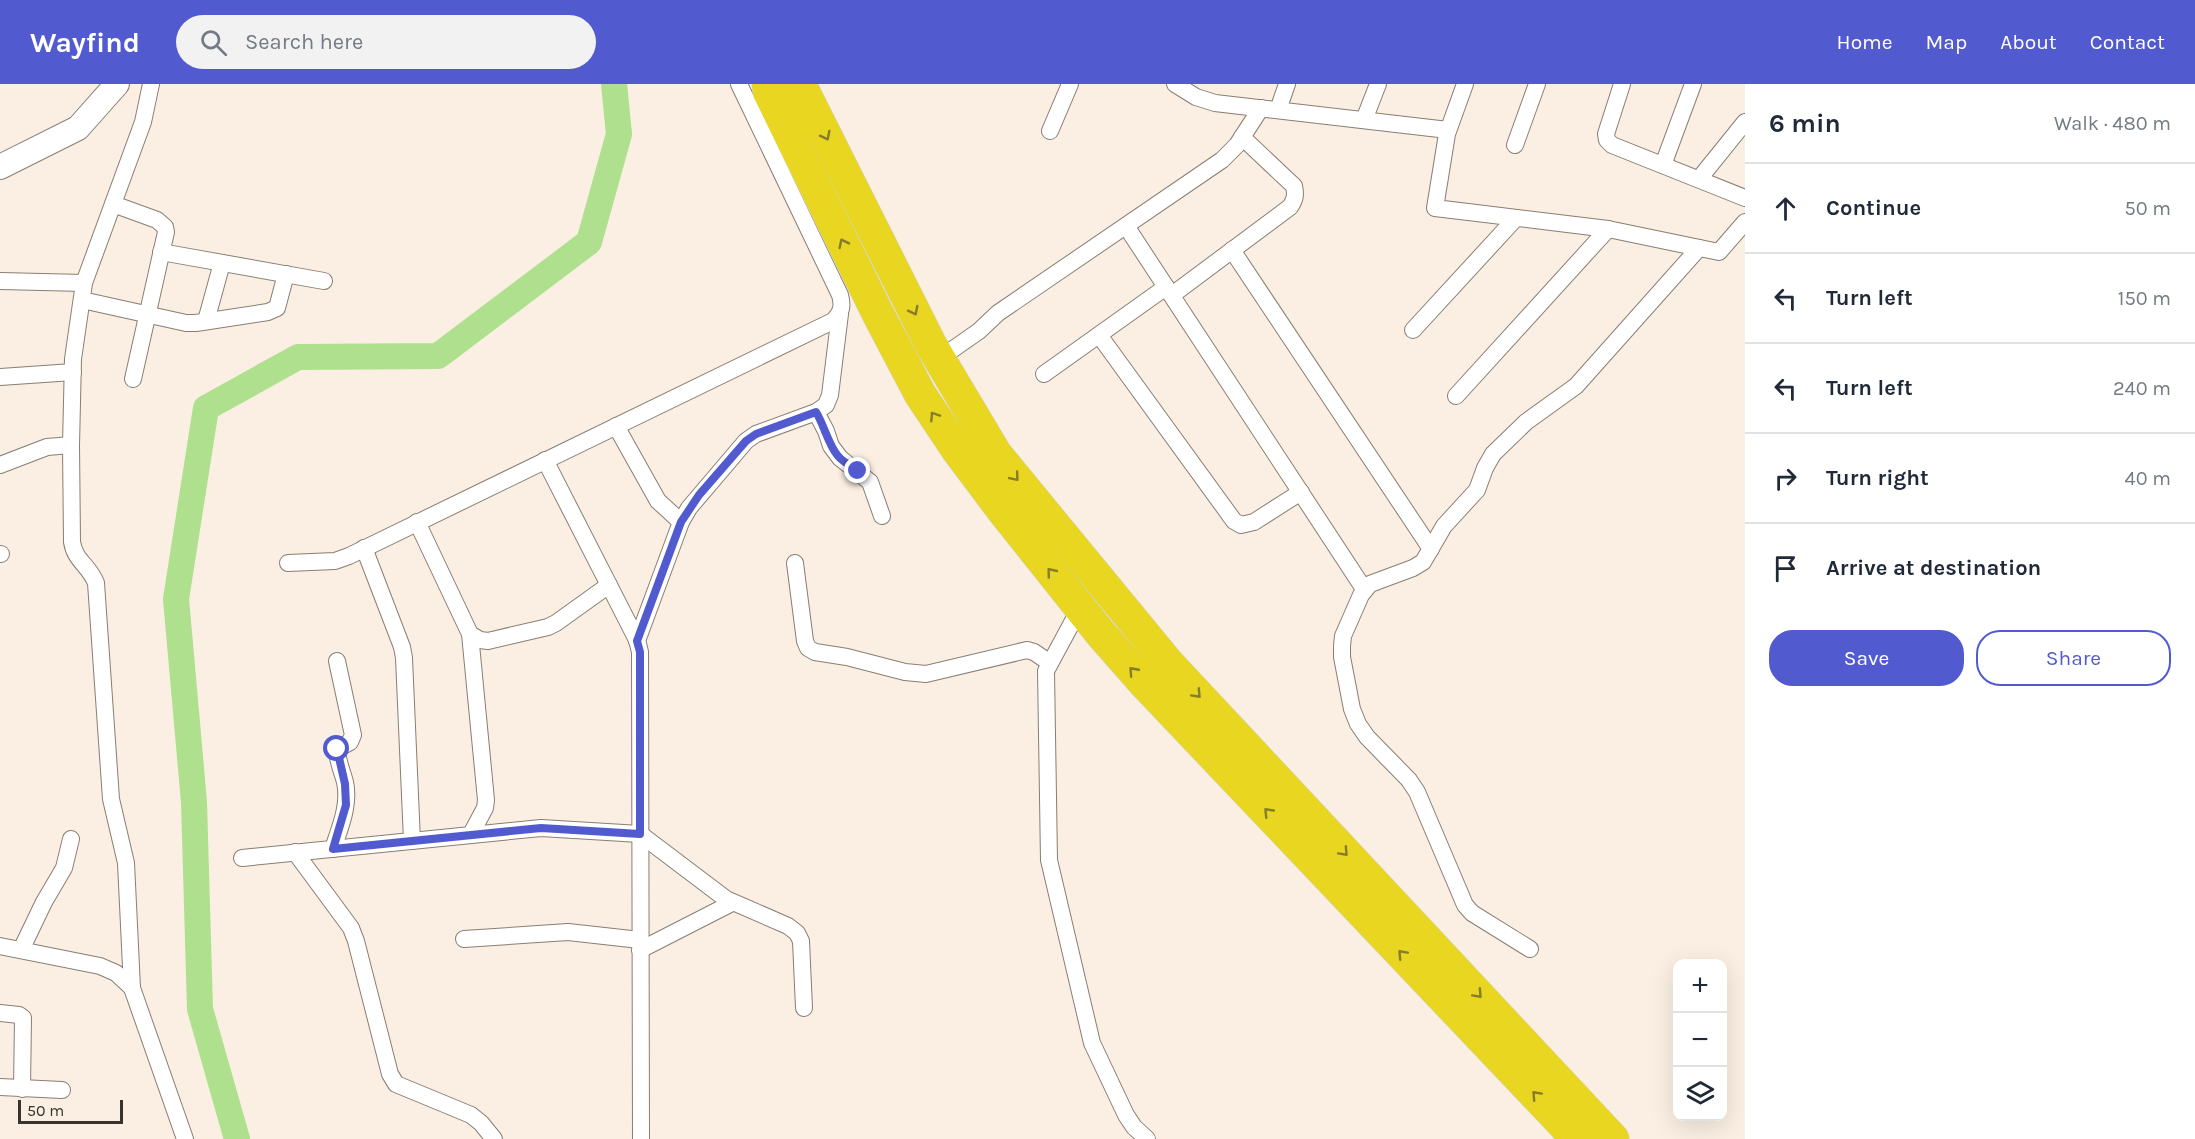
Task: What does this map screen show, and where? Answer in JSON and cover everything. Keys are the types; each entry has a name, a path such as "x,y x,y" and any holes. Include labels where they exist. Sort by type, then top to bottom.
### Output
{"highway":[{"path":"768,84 769,92 920,394 996,502 1080,608 1145,684 1575,1139"},
{"path":"800,84 939,359 996,454 1168,663 1613,1139"}],"main road":[{"path":"0,167 78,128 117,84"}],"street":[{"path":"151,84 143,122 84,283 73,372 72,542 73,553 92,571 96,583 111,799 126,863 132,988 185,1139"},
{"path":"637,641 681,522 699,495 746,441 756,434 816,412 826,405 830,395 843,305 739,84"},
{"path":"1050,131 1070,84"},
{"path":"1174,84 1198,90 1215,103 1448,130"},
{"path":"1278,110 1287,84"},
{"path":"1364,120 1378,84"},
{"path":"1465,84 1448,130 1435,208 1608,229 1719,252 1745,222"},
{"path":"1515,145 1537,84"},
{"path":"1622,84 1605,134 1612,145 1745,198"},
{"path":"1663,165 1693,84"},
{"path":"939,359 979,331 998,313 1222,160 1242,137 1261,108"},
{"path":"1699,179 1745,122"},
{"path":"1044,374 1099,335 1232,250 1290,207 1296,193 1294,186 1242,137"},
{"path":"112,204 162,223 166,232 133,379"},
{"path":"1413,330 1516,218"},
{"path":"1126,226 1364,589"},
{"path":"1456,396 1608,229"},
{"path":"1530,949 1472,913 1465,905 1417,792 1409,780 1367,737 1358,724 1352,709 1342,657 1343,636 1364,589 1377,581 1419,566 1444,526 1477,490 1493,453 1526,422 1576,386 1699,248"},
{"path":"1232,250 1431,549"},
{"path":"161,252 324,281"},
{"path":"206,321 222,263"},
{"path":"82,300 186,323 206,321 268,312 278,308 286,274"},
{"path":"0,281 84,283"},
{"path":"288,563 335,561 364,548 833,321 840,314"},
{"path":"1099,335 1234,521 1241,525 1254,522 1301,492"},
{"path":"0,377 73,372"},
{"path":"816,412 831,446 840,458 870,482 882,516"},
{"path":"615,426 658,501 681,522"},
{"path":"0,465 46,447 71,445"},
{"path":"545,460 637,641 640,652 641,1139"},
{"path":"417,522 470,634 486,800 485,808 471,834"},
{"path":"364,548 402,647 404,658 412,841"},
{"path":"795,563 805,641 808,648 815,652 847,657 905,672 926,674 1027,650 1050,663"},
{"path":"470,634 480,640 488,641 548,627 609,585"},
{"path":"1080,608 1046,671 1048,849 1092,1043 1126,1115 1134,1127 1147,1139"},
{"path":"333,849 346,805 345,784 337,749 350,742 353,735 337,661"},
{"path":"242,858 541,828 640,834 732,903 788,926 797,933 801,941 804,1008"},
{"path":"21,950 44,902 64,868 71,839"},
{"path":"295,852 351,928 390,1074 396,1084 471,1115 494,1139"},
{"path":"464,939 568,932 640,945 732,903"},
{"path":"0,946 100,966 116,973 132,988"},
{"path":"0,1013 19,1015 22,1018 21,1089"},
{"path":"0,1088 62,1090"}],"waterway":[{"path":"237,1139 200,1009 194,802 176,599 206,408 298,357 438,356 589,242 619,134 614,84"}],"route":[{"path":"337,749 345,784 346,805 333,849 541,828 640,834 640,652 637,641 681,522 689,508 746,441 756,434 816,412 831,446 840,458 858,471"}]}
